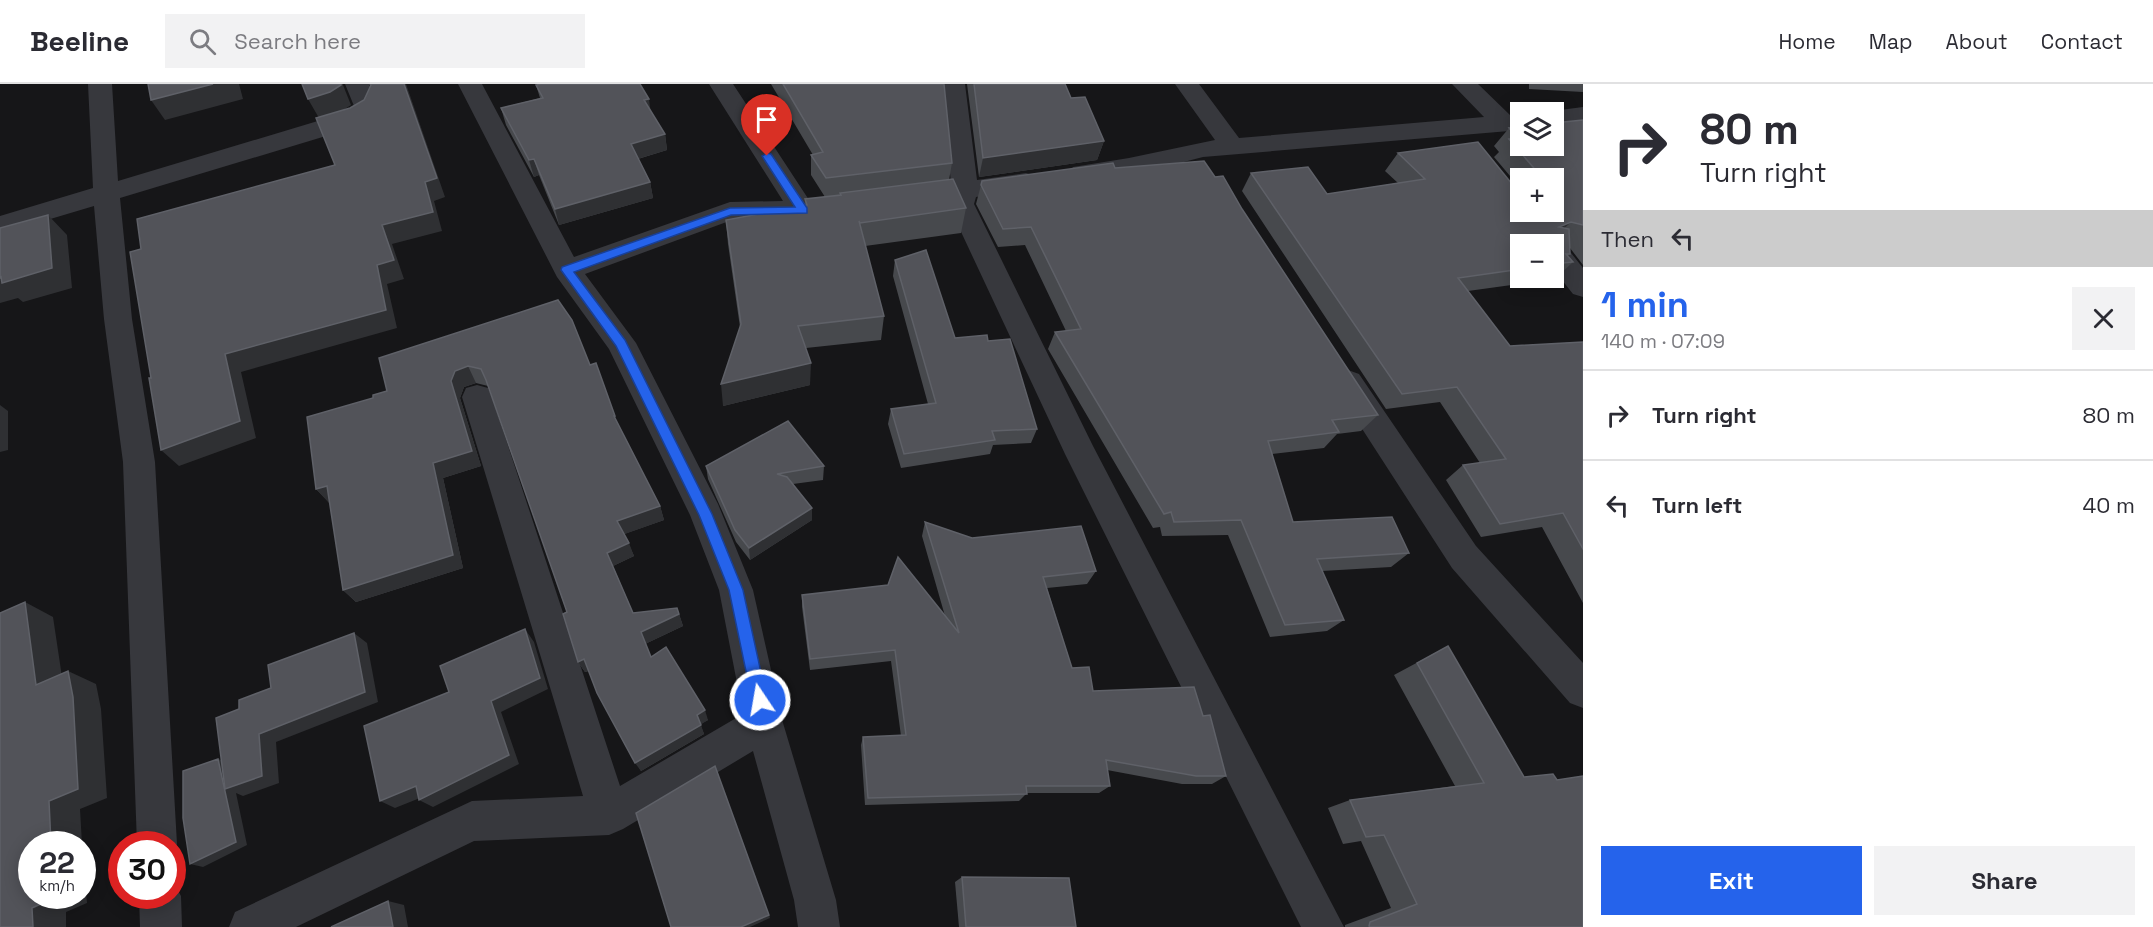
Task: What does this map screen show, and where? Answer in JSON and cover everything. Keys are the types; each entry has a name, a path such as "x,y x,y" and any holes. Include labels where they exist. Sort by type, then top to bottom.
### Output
{"street":[{"path":"100,84 106,192 118,319 139,462 156,831"},
{"path":"0,225 350,120 363,112 366,106 357,84"},
{"path":"470,84 567,270 621,343 706,514 736,590 764,723 815,900 819,927"},
{"path":"720,84 803,211"},
{"path":"953,84 965,191 961,204 1081,454 1323,927"},
{"path":"1187,84 1217,148 1220,179"},
{"path":"1464,84 1510,121"},
{"path":"1564,117 1583,116"},
{"path":"884,201 1129,166 1217,148 1461,138 1510,124"},
{"path":"567,270 730,212 803,211 837,206"},
{"path":"1564,263 1583,287"},
{"path":"1333,359 1464,557 1583,690"},
{"path":"477,397 609,815"},
{"path":"250,927 472,821 609,815 764,723"},
{"path":"160,909 161,927"}],"building":[{"path":"148,84 213,84 151,100"},
{"path":"302,84 341,85 330,92 308,99"},
{"path":"370,84 404,84 437,178 425,182 433,212 382,225 394,260 377,265 386,310 225,354 240,421 161,450 130,252 141,249 137,219 335,165 316,118 350,108 364,100"},
{"path":"640,84 649,99 644,100 665,134 631,144 650,182 555,209 534,159 529,160 501,108 543,98 536,85"},
{"path":"783,84 944,84 952,163 826,178 811,155 823,152"},
{"path":"974,84 1065,84 1071,98 1085,97 1104,141 983,158"},
{"path":"1583,120 1583,225 1571,222 1559,227 1569,229 1570,254 1566,254 1573,262 1564,263 1564,234 1510,234 1510,271 1458,278 1510,346 1583,342 1583,549 1563,513 1500,524 1463,465 1506,459 1457,387 1402,394 1251,173 1308,167 1327,194 1425,179 1398,153 1478,142 1510,181 1510,222 1564,222 1564,168 1534,168 1524,156 1564,156 1564,122"},
{"path":"1204,161 1215,177 1223,176 1242,209 1378,415 1332,420 1339,432 1268,441 1293,522 1392,517 1409,553 1317,559 1344,620 1285,625 1241,520 1174,522 1171,512 1164,514 1055,332 1081,329 1031,227 1003,229 981,185 982,181 1113,163 1115,168"},
{"path":"953,179 966,208 860,223 859,221 884,316 798,326 811,363 721,384 741,324 726,220 807,205 805,199"},
{"path":"48,215 52,268 2,283 0,278 0,228"},
{"path":"926,250 955,338 987,335 988,341 1010,339 1037,429 992,431 995,440 904,454 891,409 936,403 895,260"},
{"path":"558,300 572,320 590,365 596,363 614,416 660,506 617,521 629,543 607,553 633,613 677,608 679,614 641,632 651,657 666,647 705,710 697,715 701,725 635,763 597,693 584,659 578,662 563,614 567,612 481,369 468,366 455,371 451,381 472,451 433,463 453,555 343,590 327,486 316,489 307,417 373,398 373,395 387,391 379,358"},
{"path":"788,421 824,466 777,474 787,477 812,508 749,548 735,530 706,466"},
{"path":"925,522 972,538 1081,526 1096,571 1043,577 1072,668 1089,667 1093,691 1194,687 1203,716 1210,715 1226,776 1196,776 1106,760 1110,786 1026,786 1027,794 868,798 863,737 906,735 895,650 810,659 802,595 888,585 898,557 959,633"},
{"path":"25,602 36,685 68,671 73,697 78,789 49,801 50,831 18,831 18,909 32,909 33,927 0,927 0,613"},
{"path":"525,629 540,678 491,701 509,755 419,800 416,786 380,801 364,726 449,692 440,666"},
{"path":"354,633 365,692 259,734 262,776 225,789 216,718 239,709 239,700 271,688 268,665"},
{"path":"1448,646 1524,777 1553,774 1557,780 1583,776 1583,927 1369,926 1370,922 1417,904 1384,835 1366,837 1350,800 1484,783 1417,663"},
{"path":"218,759 236,842 190,864 183,818 183,771"},
{"path":"715,766 769,915 741,927 671,927 636,813"},
{"path":"962,877 1069,878 1076,927 966,927"},
{"path":"388,901 393,927 331,927"}],"route":[{"path":"760,700 736,590 706,514 621,343 567,270 730,212 803,211 767,156"}]}
